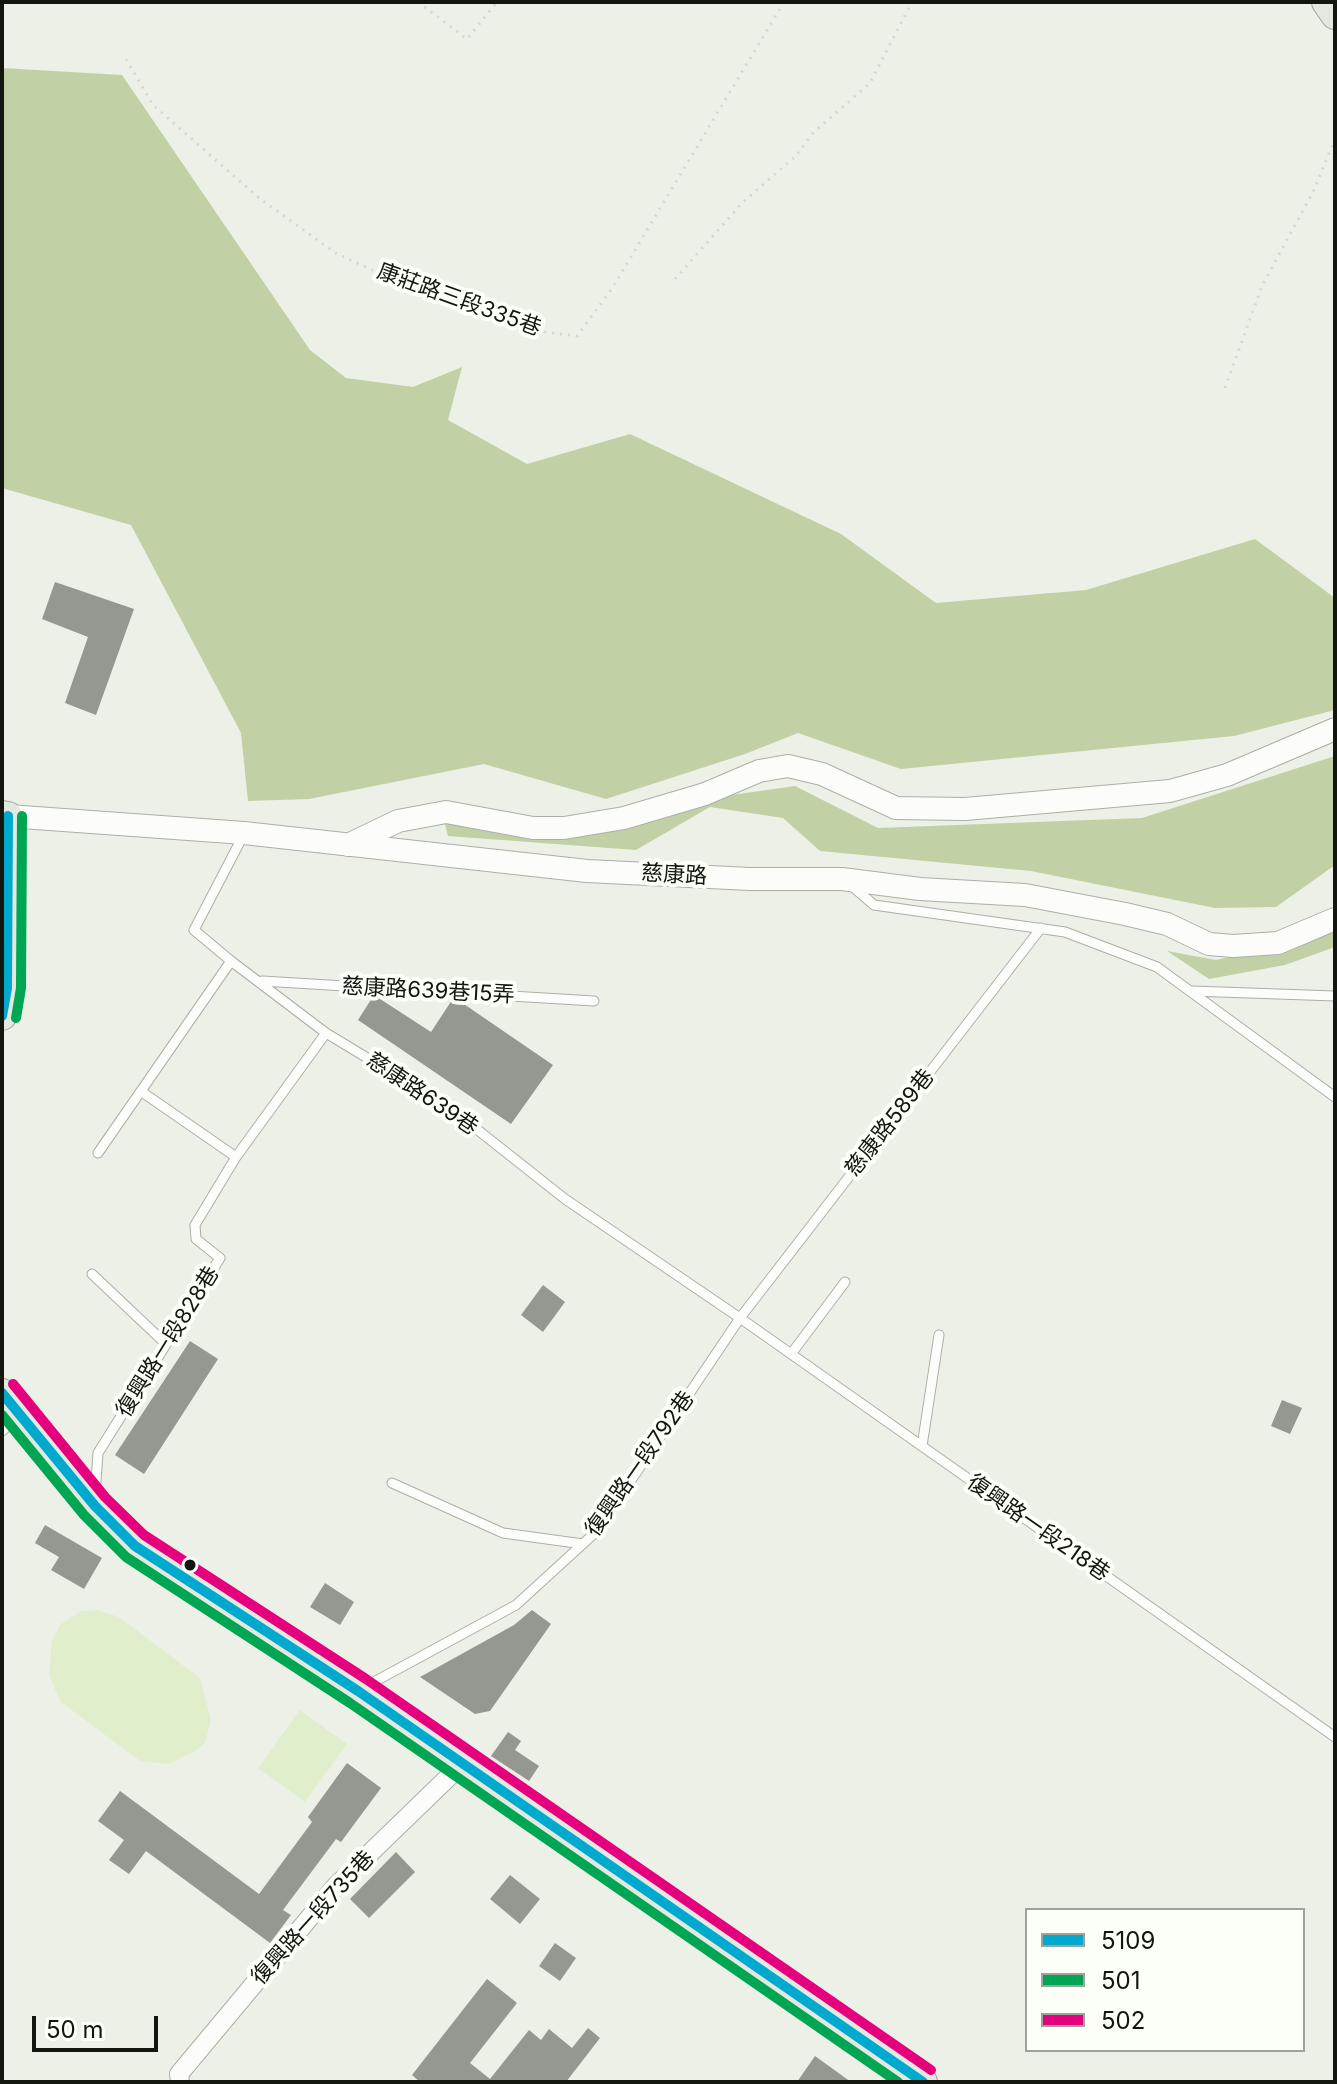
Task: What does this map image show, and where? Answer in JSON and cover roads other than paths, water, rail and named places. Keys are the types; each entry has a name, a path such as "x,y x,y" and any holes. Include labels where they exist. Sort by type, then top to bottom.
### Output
{"main road":[{"path":"1326,2 1335,15"},
{"path":"2,1016 7,988 5,815"},
{"path":"2,1393 11,1424 135,1546 358,1691 923,2082"}],"street":[{"path":"348,845 398,821 446,812 533,828 564,828 624,818 705,794 759,771 788,766 822,774 896,808 965,809 1170,791 1227,775 1335,729"},
{"name":"慈康路","path":"5,815 244,833 587,871 750,879 842,879 920,889 1025,895 1167,924 1209,944 1233,946 1278,943 1335,919"},
{"name":"復興路一段735巷","path":"177,2079 336,1886 462,1764"}],"lane":[{"name":"慈康路639巷","path":"244,833 194,930 326,1033 450,1108 565,1199 740,1318"},
{"path":"842,879 874,905 1065,932 1157,967 1335,1097"},
{"name":"慈康路589巷","path":"740,1318 1041,928"},
{"path":"98,1153 231,961"},
{"name":"慈康路639巷15弄","path":"262,981 594,1001"},
{"path":"1192,991 1335,996"},
{"name":"復興路一段828巷","path":"95,1506 98,1453 220,1258 196,1239 195,1225 236,1157 326,1033"},
{"path":"142,1092 236,1157"},
{"path":"92,1274 166,1344"},
{"path":"791,1354 845,1282"},
{"name":"復興路一段218巷","path":"740,1318 1335,1737"},
{"name":"復興路一段792巷","path":"358,1691 516,1605 597,1531 740,1318"},
{"path":"922,1446 939,1335"},
{"path":"392,1483 503,1533 583,1544"}]}
